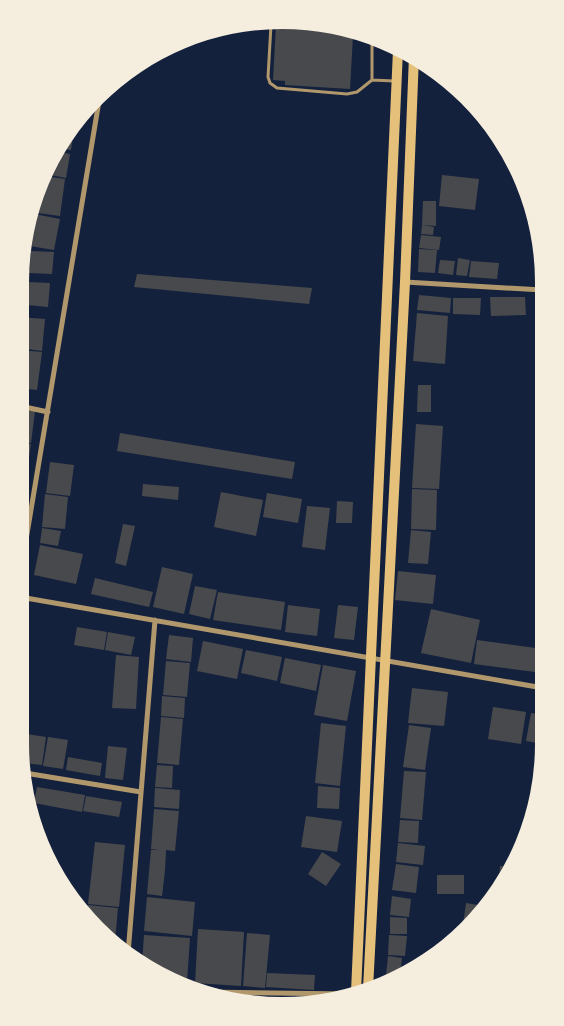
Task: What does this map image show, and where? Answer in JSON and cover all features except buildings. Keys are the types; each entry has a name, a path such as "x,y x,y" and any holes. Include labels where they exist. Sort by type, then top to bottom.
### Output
{"main road":[{"path":"356,986 398,57"},
{"path":"368,982 406,282 414,66"}],"street":[{"path":"29,523 97,110"},
{"path":"406,282 535,290"},
{"path":"29,408 48,412"},
{"path":"29,599 370,656 535,687"},
{"path":"129,946 155,620"},
{"path":"31,774 141,792"},
{"path":"235,992 322,994"}],"lane":[{"path":"271,29 268,77 270,84 278,88 347,94 357,92 372,80 397,81"},
{"path":"372,45 372,80"}]}
